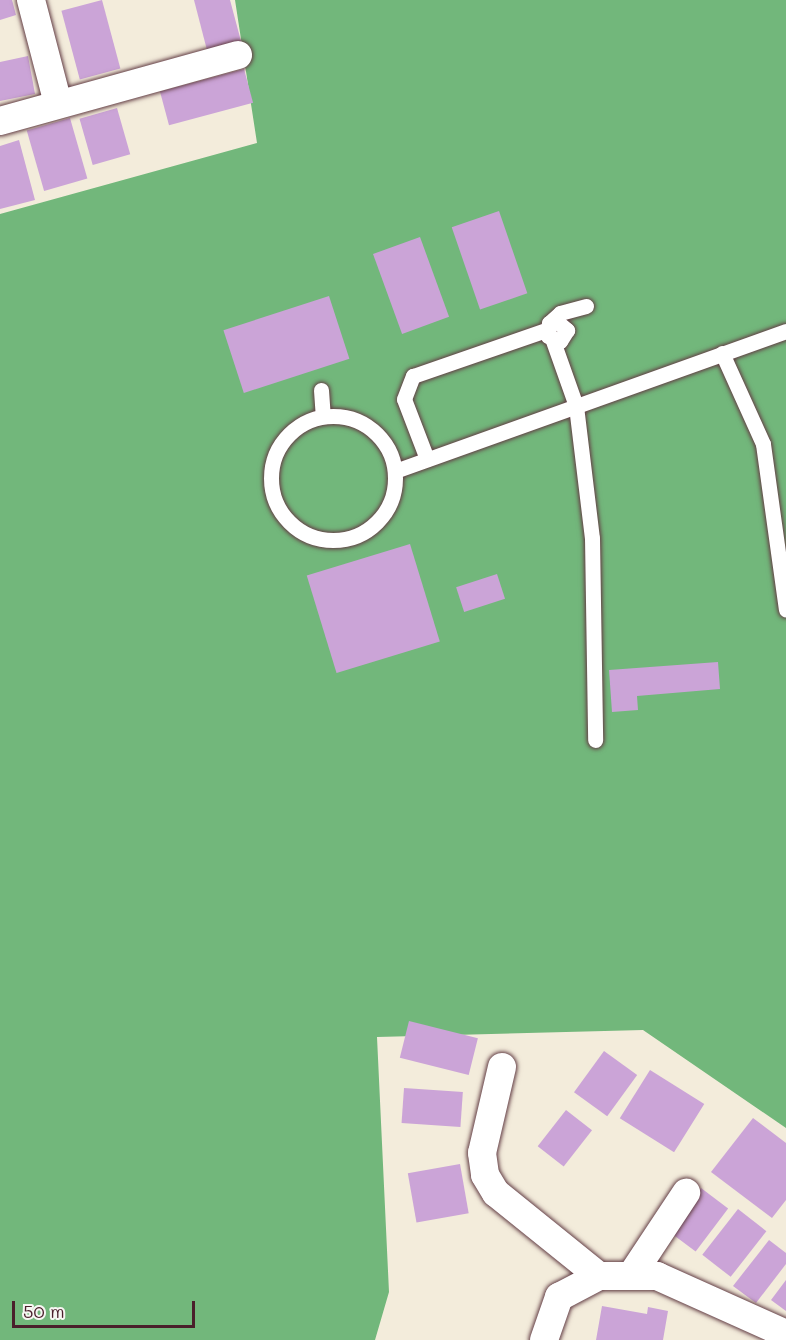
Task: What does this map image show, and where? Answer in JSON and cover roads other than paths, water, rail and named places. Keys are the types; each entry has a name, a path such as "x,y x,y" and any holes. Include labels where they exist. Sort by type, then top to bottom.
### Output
{"street":[{"path":"31,0 58,104"},
{"path":"0,121 238,55"},
{"path":"502,1068 482,1153 485,1175 496,1193 599,1276"},
{"path":"631,1276 686,1193"},
{"path":"544,1340 559,1297 599,1276 657,1276 779,1330"}],"lane":[{"path":"427,459 404,399 413,376 551,330 586,306"},
{"path":"551,330 576,406 592,538 595,740"},
{"path":"395,471 786,330"},
{"path":"722,353 763,444 786,609"},
{"path":"321,390 323,416"},
{"path":"323,416 344,417 370,429 390,452 395,471 386,512 372,527 345,545 310,537 292,526 271,489 276,450 288,434 323,416"}]}
